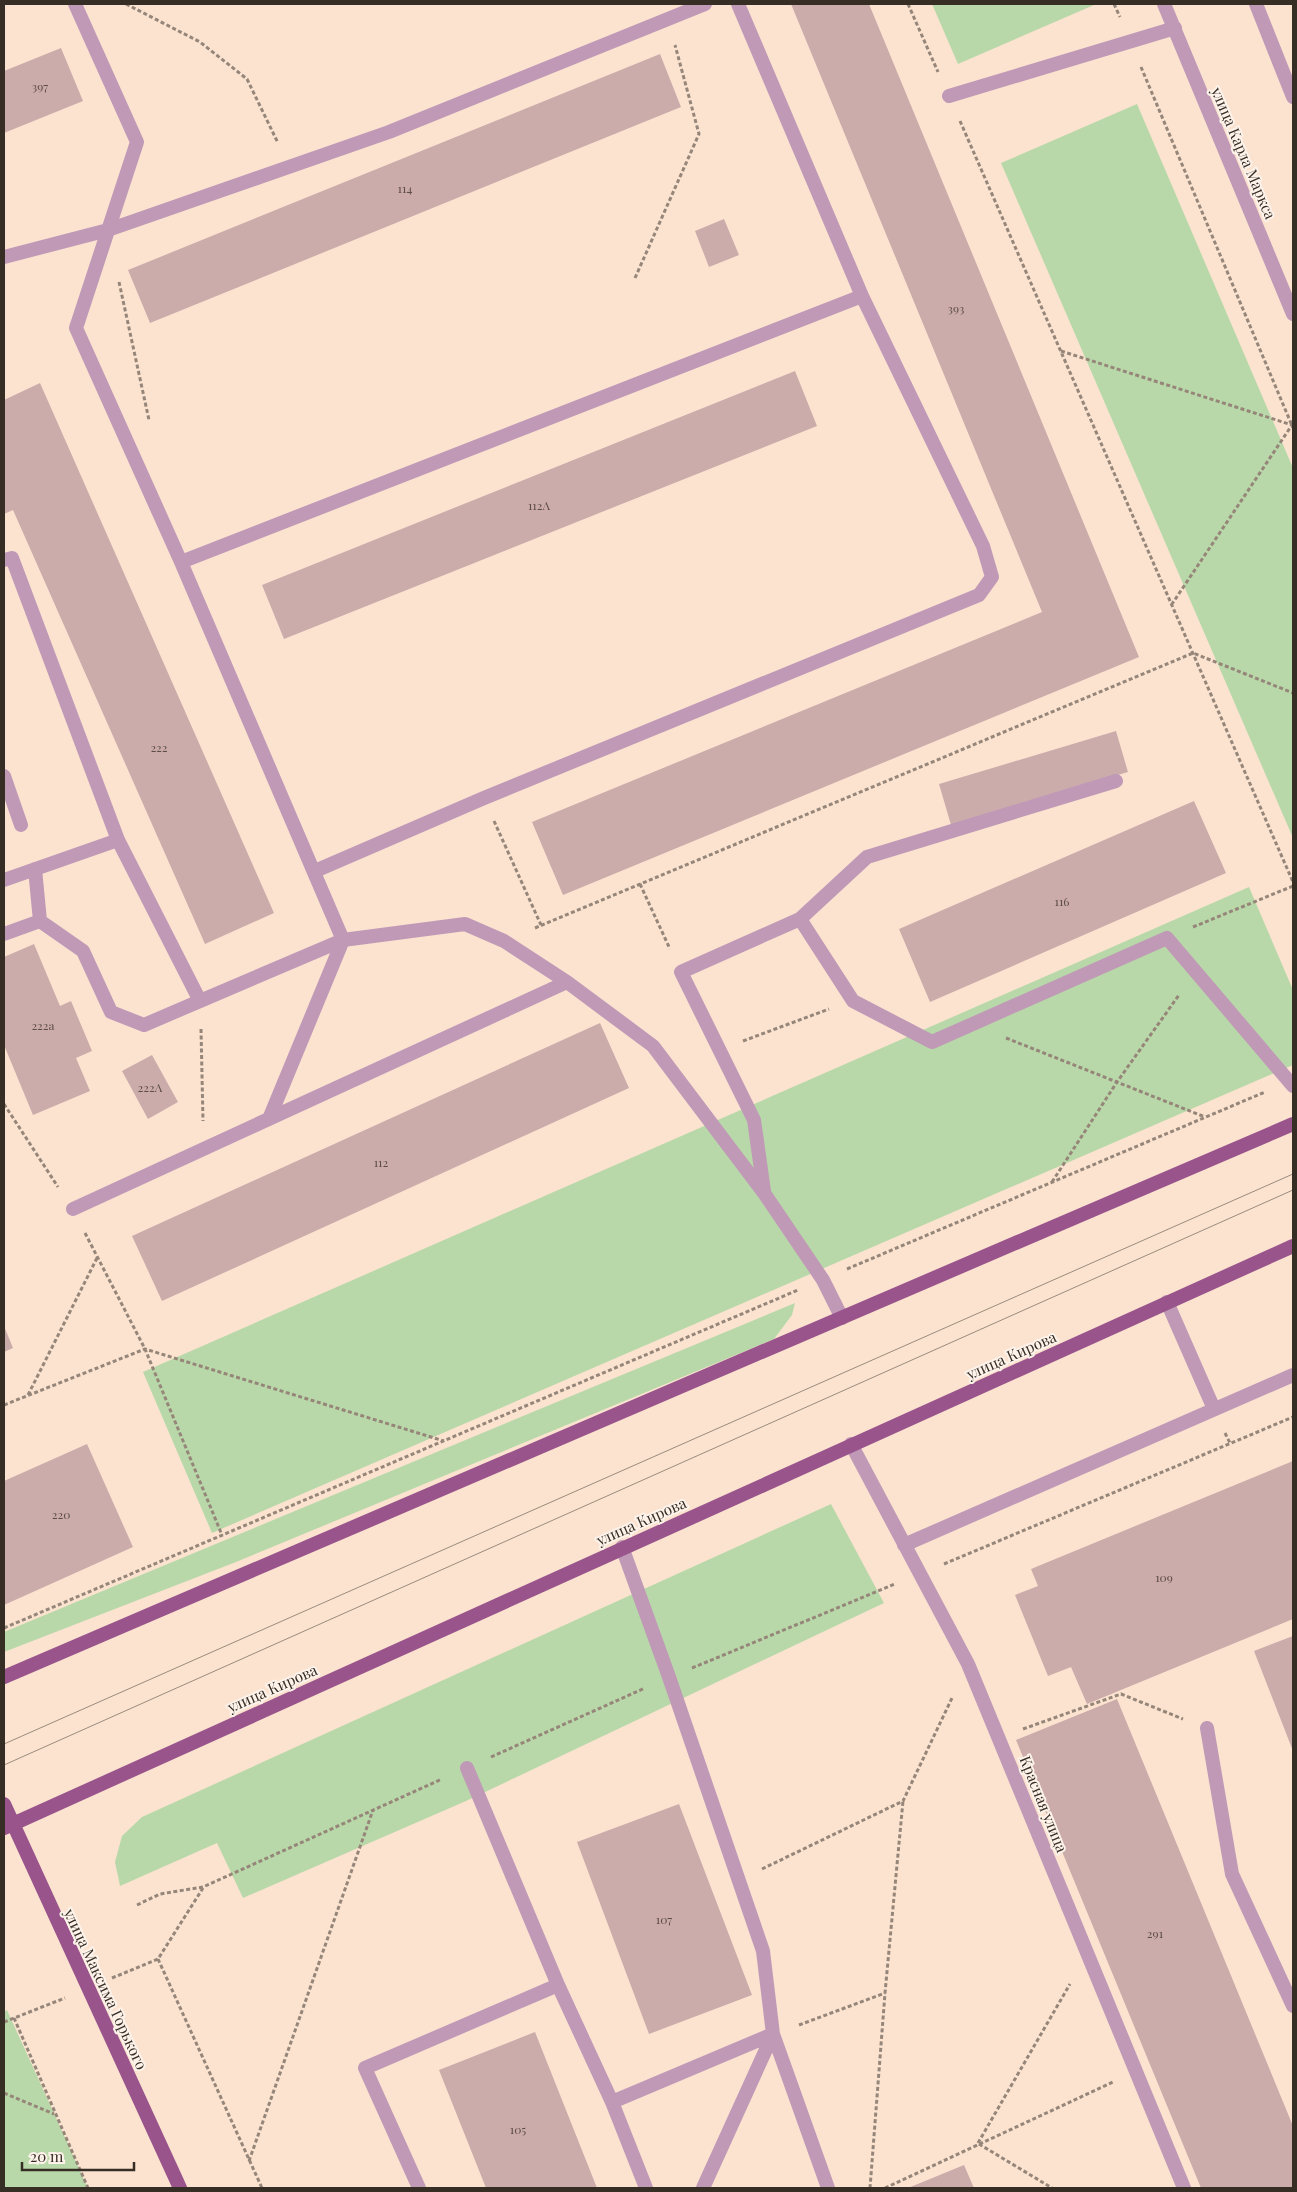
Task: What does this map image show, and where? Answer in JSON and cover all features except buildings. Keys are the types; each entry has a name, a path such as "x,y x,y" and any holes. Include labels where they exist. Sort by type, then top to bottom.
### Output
{"main road":[{"path":"4,1677 1293,1124"},
{"name":"улица Кирова","path":"8,1826 622,1547 1293,1246"},
{"name":"улица Максима Горького","path":"4,1804 8,1826 180,2188"}],"street":[{"path":"75,4 137,142 76,328 181,562 343,940 269,1119"},
{"path":"4,257 108,230 389,132 705,4"},
{"path":"315,871 484,798 979,595 992,576 983,546 862,296 738,4"},
{"name":"улица Карла Маркса","path":"1164,4 1293,314"},
{"path":"1256,4 1293,97"},
{"path":"949,96 1175,28"},
{"path":"181,562 862,296"},
{"path":"4,560 12,558 118,840 200,1001"},
{"path":"4,776 21,825"},
{"path":"764,1193 754,1120 681,972 800,919 867,857 1116,781"},
{"path":"4,880 118,840"},
{"path":"35,869 40,921 83,951 111,1012 144,1024 343,940 465,924 504,941 567,982 653,1046 764,1193 823,1280 842,1318"},
{"path":"800,919 853,1001 932,1042 1167,938 1292,1083"},
{"path":"4,934 40,921"},
{"path":"73,1209 567,982"},
{"path":"1167,1302 1214,1409"},
{"path":"904,1545 1293,1375"},
{"name":"Красная улица","path":"851,1444 968,1664 1184,2188"},
{"path":"622,1547 670,1677 763,1951 773,2034 828,2188"},
{"path":"1206,1728 1232,1874 1293,2006"},
{"path":"468,1768 558,1985 612,2102 646,2188"},
{"path":"418,2188 365,2068 558,1985"},
{"path":"612,2102 773,2034"},
{"path":"703,2188 773,2034"}],"path":[{"path":"126,4 200,42 248,80 289,167"},
{"path":"908,4 1293,884 1167,938"},
{"path":"1114,4 1293,426"},
{"path":"635,278 699,134 668,19"},
{"path":"119,279 150,424"},
{"path":"1061,351 1293,426"},
{"path":"1172,605 1293,426"},
{"path":"504,941 1193,653 1293,693"},
{"path":"484,798 541,926"},
{"path":"640,884 681,972"},
{"path":"1052,1182 1117,1082 1196,971"},
{"path":"200,1001 204,1149"},
{"path":"720,1049 853,1001"},
{"path":"972,1025 1205,1117"},
{"path":"4,1628 1205,1117 1292,1083"},
{"path":"4,1104 73,1209 145,1349 222,1535"},
{"path":"28,1395 98,1258"},
{"path":"4,1405 145,1349 444,1441"},
{"path":"137,1905 160,1894 203,1887 670,1677 1293,1417"},
{"path":"870,2188 885,1993 903,1801 968,1664"},
{"path":"999,1738 1121,1694 1206,1728"},
{"path":"738,1880 903,1801"},
{"path":"249,2161 373,1810"},
{"path":"203,1887 158,1959 262,2188"},
{"path":"978,2144 1088,1954"},
{"path":"773,2034 885,1993"},
{"path":"4,2022 14,2018 54,2114 88,2188"},
{"path":"885,2188 1136,2071"},
{"path":"4,2093 54,2114"},
{"path":"978,2144 1052,2188"}],"green space":[{"path":"932,4 1094,4 1094,5 958,64"},
{"path":"1137,104 1293,468 1293,838 1001,163"},
{"path":"1249,887 1293,990 1293,1065 212,1533 143,1372"},
{"path":"795,1303 792,1315 774,1339 236,1562 4,1652 4,1632"},
{"path":"831,1504 884,1603 466,1801 243,1898 217,1843 120,1886 115,1862 122,1836 142,1817"},
{"path":"7,2010 88,2188 4,2188 4,2012"}],"tram line":[{"path":"4,1744 1293,1174"},
{"path":"4,1765 1293,1190"}]}
